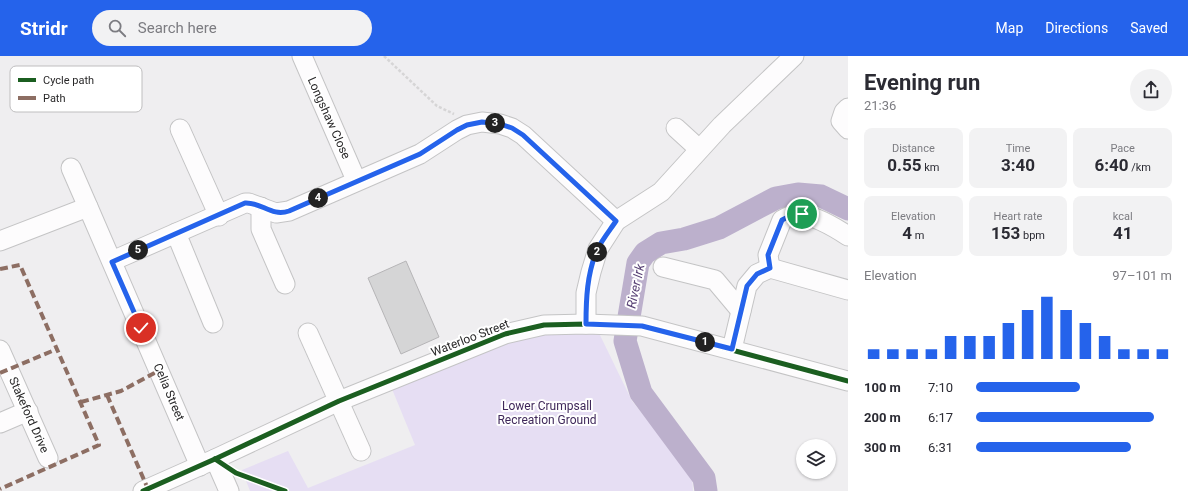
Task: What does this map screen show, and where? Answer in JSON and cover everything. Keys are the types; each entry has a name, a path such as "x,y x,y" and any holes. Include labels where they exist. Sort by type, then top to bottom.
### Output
{"street":[{"name":"Longshaw Close","path":"302,56 356,180"},
{"path":"586,324 586,293 591,272 598,249 616,221 661,192 699,149 794,56"},
{"path":"848,108 844,112 841,121 848,129"},
{"path":"112,262 176,233 219,216 245,203 276,213 282,213 356,180 420,154 467,125 482,122 500,124 512,128 523,135 616,221"},
{"path":"676,128 699,149"},
{"path":"180,129 219,216"},
{"name":"Celia Street","path":"71,168 112,262 208,463 229,491"},
{"path":"0,241 85,200"},
{"path":"261,207 261,229 285,284"},
{"path":"770,268 768,255 782,220 794,214 802,214 832,226 848,236"},
{"path":"176,233 213,323"},
{"path":"663,267 715,280 741,311"},
{"path":"732,349 747,286 757,274 770,268 848,290"},
{"name":"Waterloo Street","path":"143,491 208,463 339,401 505,334 544,325 586,324 642,326 848,381"},
{"path":"308,334 361,451"},
{"name":"Stakeford Drive","path":"0,350 48,458"},
{"path":"0,423 28,411"}],"path":[{"path":"384,56 437,106 462,118 467,125"}],"green space":[{"name":"Lower Crumpsall Recreation Ground","path":"598,331 632,401 692,475 693,491 250,491 242,470 288,451 308,488 415,445 392,389 467,353 538,334"}],"building":[{"path":"406,261 439,337 401,354 368,278"}],"waterway":[{"name":"River Irk","path":"706,491 704,478 641,393 625,341 638,263 645,253 661,243 684,239 719,228 776,198 798,194 821,196 848,209"}],"marked path":[{"path":"0,269 20,265 99,445 0,489"},
{"path":"0,373 57,349"},
{"path":"81,402 121,391 160,370"},
{"path":"107,395 148,489"}],"cycle path":[{"path":"112,261 245,203 249,203 276,213 289,211 420,154 467,125 482,122 500,124 512,128 523,135 616,221"},
{"path":"143,491 339,401 505,334 544,325 586,324 642,326 848,381"},
{"path":"215,459 236,473 285,491"}],"route":[{"path":"141,328 112,262 176,233 219,216 245,203 253,204 276,213 289,211 356,180 420,154 440,140 467,125 482,122 500,124 512,128 523,135 616,221 598,249 591,272 586,293 586,324 642,326 732,349 747,286 757,274 770,268 768,255 782,220 794,214 802,214"}]}
